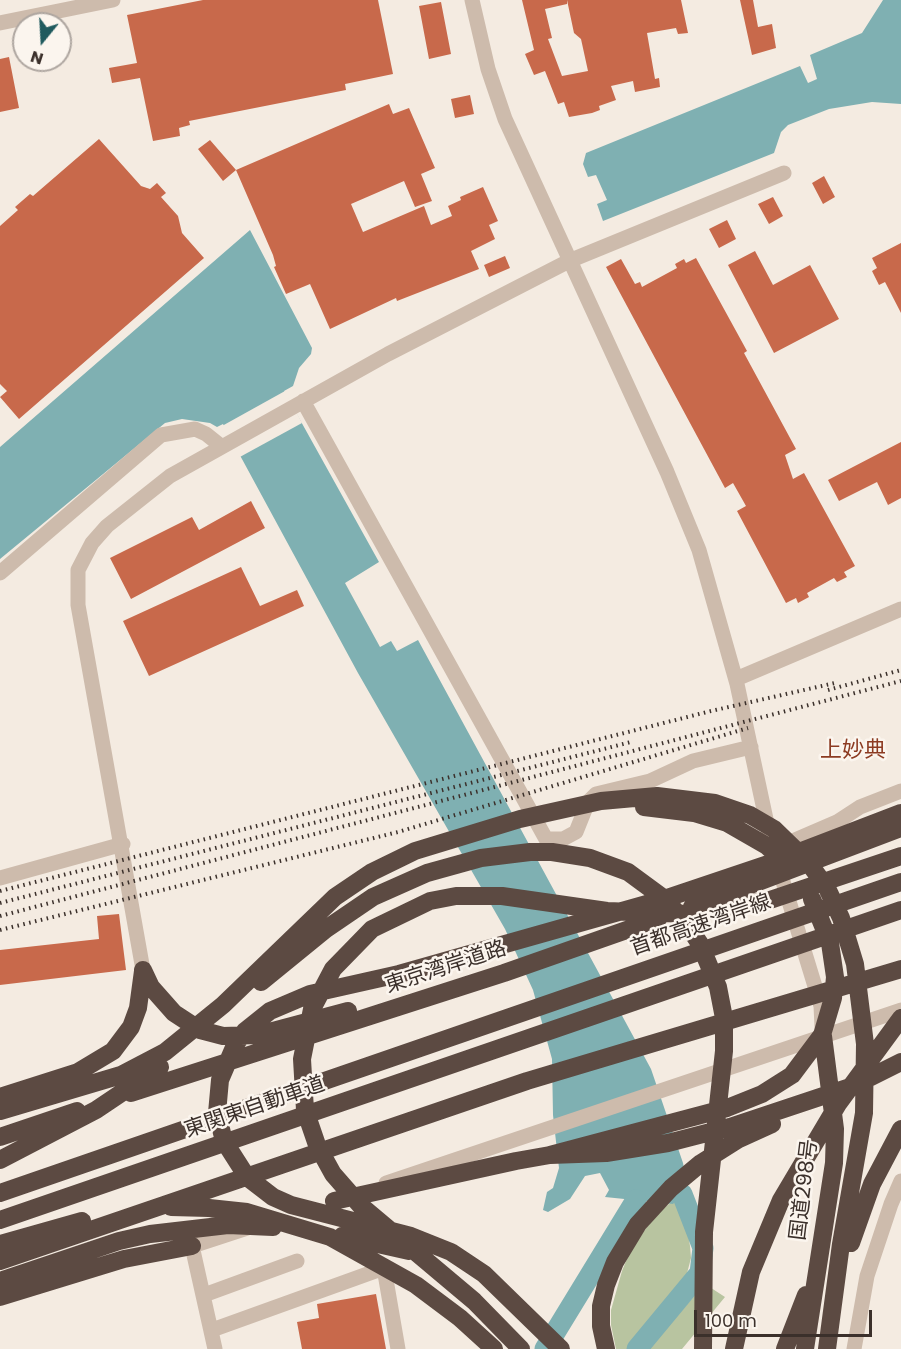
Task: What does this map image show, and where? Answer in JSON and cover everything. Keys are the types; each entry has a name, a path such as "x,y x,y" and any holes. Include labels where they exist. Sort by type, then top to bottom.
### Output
{"highway":[{"path":"0,1111 129,1072 165,1052 224,1005 313,916 354,883 415,851 483,829 552,811 620,798 657,796 696,798 732,808 774,829 800,852 834,901 851,945 865,1044 860,1142 827,1349"},
{"path":"334,1201 449,1174 550,1155 726,1108 762,1094 792,1075 815,1047 828,1020 835,977 830,943 810,896 779,857 749,834 710,817 658,808 613,808 555,814 483,829"},
{"path":"561,1349 484,1274 442,1248 411,1236 291,1205 273,1197 247,1177 224,1141 217,1113 220,1080 227,1059 245,1031 270,1011 310,994 464,957 661,900 768,864 901,813"},
{"name":"東京湾岸道路","path":"2,1136 504,973 750,887 901,828"},
{"path":"0,1160 96,1110 143,1078 326,929 373,897 427,873 481,858 530,852 552,852 590,858 627,873 662,897 684,920 700,944 718,987 723,1018 724,1051 704,1232 703,1349"},
{"path":"521,1349 474,1301 361,1206 333,1174 317,1145 305,1110 302,1059 312,1010 333,969 372,929 430,901 456,896 502,896 607,911 690,914 770,900 901,856"},
{"name":"首都高速湾岸線","path":"516,1014 901,882"},
{"name":"東関東自動車道","path":"0,1220 901,909"},
{"path":"0,1261 527,1081 901,969"},
{"path":"144,970 160,999 185,1022 212,1034 236,1037 258,1035 385,1000 504,973"},
{"path":"0,1097 78,1072 113,1051 131,1027 138,1008 144,970"},
{"name":"東関東自動車道","path":"0,1193 516,1014"},
{"path":"734,1349 751,1272 781,1200 838,1104 901,1018"},
{"name":"国道298号","path":"805,1349 832,1182 835,1129 823,1036"},
{"path":"606,1349 601,1326 601,1306 606,1285 626,1241 653,1206 685,1175 718,1151 901,1062"},
{"path":"550,1155 606,1153 688,1138 787,1109 858,1084"},
{"path":"830,1323 859,1218 872,1184 901,1128"},
{"path":"0,1244 86,1220 142,1210 209,1208 247,1212 330,1237 375,1260 416,1285 460,1318 494,1349"},
{"path":"0,1298 28,1279 119,1241 150,1234 228,1225 291,1228 384,1244 444,1261 488,1283 512,1300"},
{"path":"0,1281 28,1279 192,1246"},
{"path":"785,1349 800,1306 818,1270"}],"street":[{"path":"0,23 113,0"},
{"path":"472,0 495,93 684,511 710,585 736,679 773,849 821,1006 823,1036"},
{"path":"144,970 78,605 78,570 92,543 107,526 170,476 298,403 569,261 784,173"},
{"path":"298,403 546,839 563,839 576,832 588,802 596,794 650,781 693,761 751,747"},
{"path":"0,573 161,435 195,429 226,444"},
{"path":"736,679 901,609"},
{"path":"773,849 837,822 860,807 901,791"},
{"path":"0,878 123,844"},
{"path":"215,1349 192,1246 334,1201 505,1141 901,1010"},
{"path":"854,1349 867,1276 901,1181"},
{"path":"204,1295 297,1261"},
{"path":"212,1330 384,1269 398,1349"}],"green space":[{"path":"674,1200 687,1228 690,1246 691,1258 685,1281 630,1349 616,1349 611,1325 611,1310 622,1271 631,1249 644,1231 659,1212"},
{"path":"705,1284 725,1297 682,1349 647,1349"}],"water":[{"path":"883,0 901,0 901,104 872,102 829,109 788,125 781,132 774,153 603,221 597,204 607,200 596,175 588,177 583,164 586,153 800,66 808,83 817,79 810,55 862,33"},
{"path":"250,230 312,348 311,354 299,368 293,386 284,391 379,562 345,583 380,647 391,641 397,651 418,640 651,1069 683,1163 688,1188 673,1204 605,1197 609,1190 600,1173 585,1176 570,1199 548,1212 543,1210 547,1192 553,1188 559,1168 553,1115 552,1059 533,990 505,929 358,673 223,424 217,427 210,423 182,419 165,423 0,559 0,447"}],"pier":[{"path":"285,391 302,423 238,458 222,426"}],"building":[{"path":"203,0 378,0 393,74 345,84 346,90 189,121 190,125 179,128 180,136 153,141 140,78 112,83 109,68 137,63 127,15"},
{"path":"522,0 567,0 681,0 688,33 678,34 676,28 647,33 655,79 659,78 660,87 635,92 633,81 611,86 616,100 599,106 600,110 592,113 569,117 564,102 558,104 545,71 534,75 525,54 534,50","holes":["567,0 574,33 581,39 588,71 562,76 548,39 552,38 545,9 567,4"]},
{"path":"740,0 753,0 758,27 772,24 776,48 752,55"},
{"path":"441,2 451,54 429,59 419,6"},
{"path":"9,57 19,108 0,112 0,59"},
{"path":"470,95 474,114 455,118 451,99"},
{"path":"389,104 393,114 409,108 435,168 421,174 432,201 415,207 404,181 351,204 363,232 424,206 431,225 452,216 448,206 461,200 460,197 483,187 498,221 489,225 495,239 471,251 479,269 397,301 396,298 330,329 310,284 286,294 274,267 276,266 273,255 236,170"},
{"path":"99,139 141,186 150,189 157,183 166,193 161,197 178,216 182,233 204,258 19,419 0,397 7,391 0,384 0,226 18,210 15,207 30,194 33,196"},
{"path":"210,140 236,170 223,181 198,149"},
{"path":"824,176 835,197 823,204 812,183"},
{"path":"773,197 783,216 769,224 758,204"},
{"path":"727,220 736,239 719,248 709,229"},
{"path":"901,243 901,313 885,282 879,285 872,271 877,268 872,258"},
{"path":"755,251 773,285 810,265 839,319 774,353 728,265"},
{"path":"505,256 510,268 489,277 484,265"},
{"path":"696,258 747,351 744,353 796,449 785,455 793,479 804,473 855,566 844,572 847,577 837,582 834,578 807,593 809,597 798,603 796,598 786,603 737,511 746,506 733,483 725,488 606,267 621,259 635,284 640,282 642,287 677,268 675,264 684,259 686,263"},
{"path":"901,442 901,498 888,505 877,482 839,501 828,480"},
{"path":"251,501 265,528 131,599 110,558 192,517 199,530"},
{"path":"241,567 260,606 297,590 304,606 149,676 123,621"},
{"path":"119,914 126,970 0,985 0,950 99,939 97,916"},
{"path":"376,1294 386,1349 302,1349 297,1322 319,1318 317,1304"}],"waterway":[{"path":"637,1349 700,1273 703,1248 682,1194"},
{"path":"545,1349 636,1200"}],"railway":[{"path":"828,690 901,670"},
{"path":"0,916 901,681"},
{"path":"0,891 711,711 835,683"},
{"path":"0,930 398,832 748,728"},
{"path":"0,903 631,742"}],"district":[{"name":"上妙典","path":"853,751"}]}
